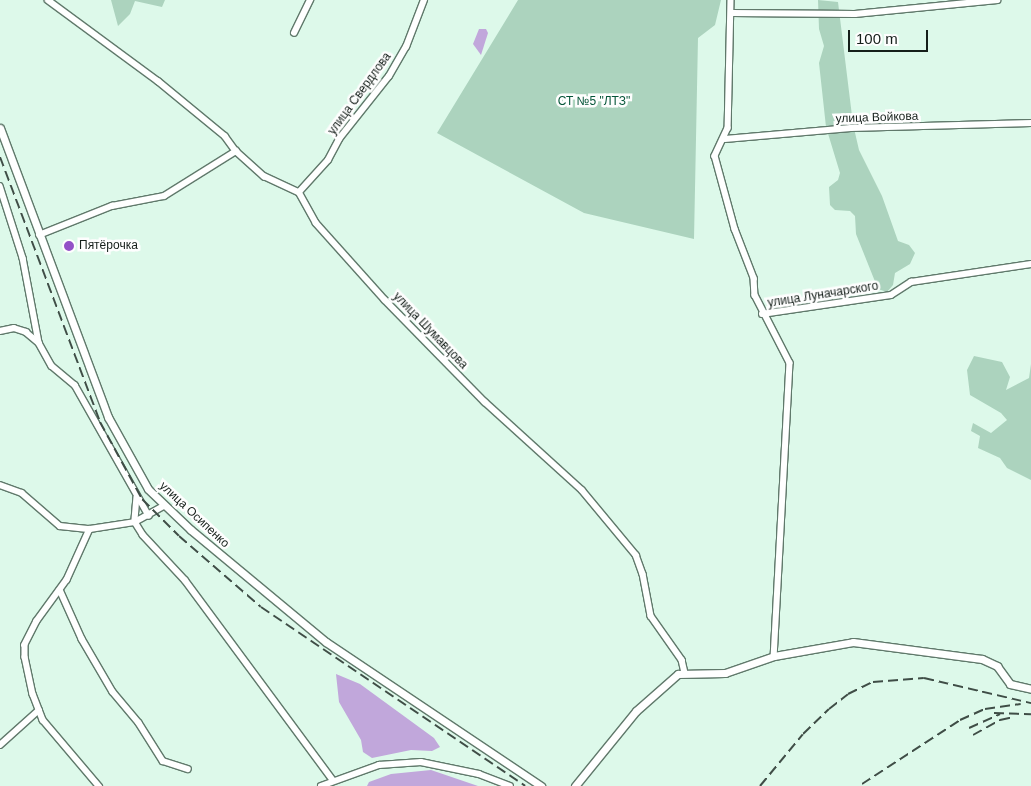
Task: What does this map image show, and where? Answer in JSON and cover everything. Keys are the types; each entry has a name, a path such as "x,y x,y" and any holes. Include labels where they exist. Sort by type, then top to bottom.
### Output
{"street":[{"path":"48,0 109,44 225,136 236,151 264,176 300,192"},
{"path":"294,33 310,0"},
{"name":"улица Свердлова","path":"300,192 328,160 339,139 389,76 406,47 424,0"},
{"path":"731,0 732,13 728,24 725,139 715,156 762,314 790,363 774,656"},
{"path":"732,13 855,14 997,0"},
{"name":"улица Войкова","path":"725,139 851,128 1031,123"},
{"name":"улица Осипенко","path":"0,128 108,417 136,471 164,506 326,642 541,786"},
{"path":"40,235 112,206 164,196 236,151"},
{"path":"0,186 23,258 39,343 52,366 84,397 94,420 149,516"},
{"name":"улица Шумавцова","path":"300,192 316,223 385,300 485,402 602,511 636,555 651,616 682,660 685,673"},
{"name":"улица Луначарского","path":"762,314 891,295 911,282 1031,264"},
{"path":"0,331 14,328 26,332 39,343"},
{"path":"0,485 22,493 60,526 90,529 135,522 149,516 164,506"},
{"path":"138,497 135,522 184,580 333,780"},
{"path":"90,529 60,590 37,621 26,645 30,685 43,720 99,786"},
{"path":"60,590 82,639 113,692 139,723 163,761 188,769"},
{"path":"575,786 636,711 671,678 685,673 725,673 774,656 854,642 972,657 997,666 1010,684 1031,689"},
{"path":"0,745 39,710"},
{"path":"321,786 333,780 379,765 421,762 479,774 510,786"}],"green space":[{"path":"111,0 165,0 162,7 135,1 130,14 118,26"},
{"name":"СТ №5 \"ЛТЗ\"","path":"518,0 721,0 715,25 698,38 694,239 584,213 437,133"},
{"path":"818,0 838,2 853,124 859,150 882,196 898,241 909,245 915,253 910,264 895,273 893,285 887,292 878,289 856,234 855,216 850,211 835,210 830,205 829,187 838,180 840,173 826,127 819,63 824,46 819,29"},
{"path":"974,356 1002,362 1010,377 1006,390 1029,378 1031,364 1031,480 1007,468 1000,458 978,448 980,436 971,431 973,423 991,433 1007,420 1001,413 970,395 967,370"}],"shaded area":[{"path":"479,29 486,29 488,33 481,55 473,44"},
{"path":"336,674 360,684 434,738 440,747 432,751 411,750 372,758 363,752 361,740 339,702"},
{"path":"431,770 478,786 367,786 369,782 391,774"}],"railway":[{"path":"0,157 100,422 142,499 179,536 261,607 525,786"},
{"path":"760,786 803,734 829,709 848,694 873,682 924,678 1031,703"},
{"path":"862,784 960,720 985,709 1021,704"},
{"path":"994,713 1031,714"},
{"path":"969,728 1000,714"},
{"path":"973,735 1000,720 1014,717"}],"place":[{"name":"Пятёрочка","path":"69,246"}]}
